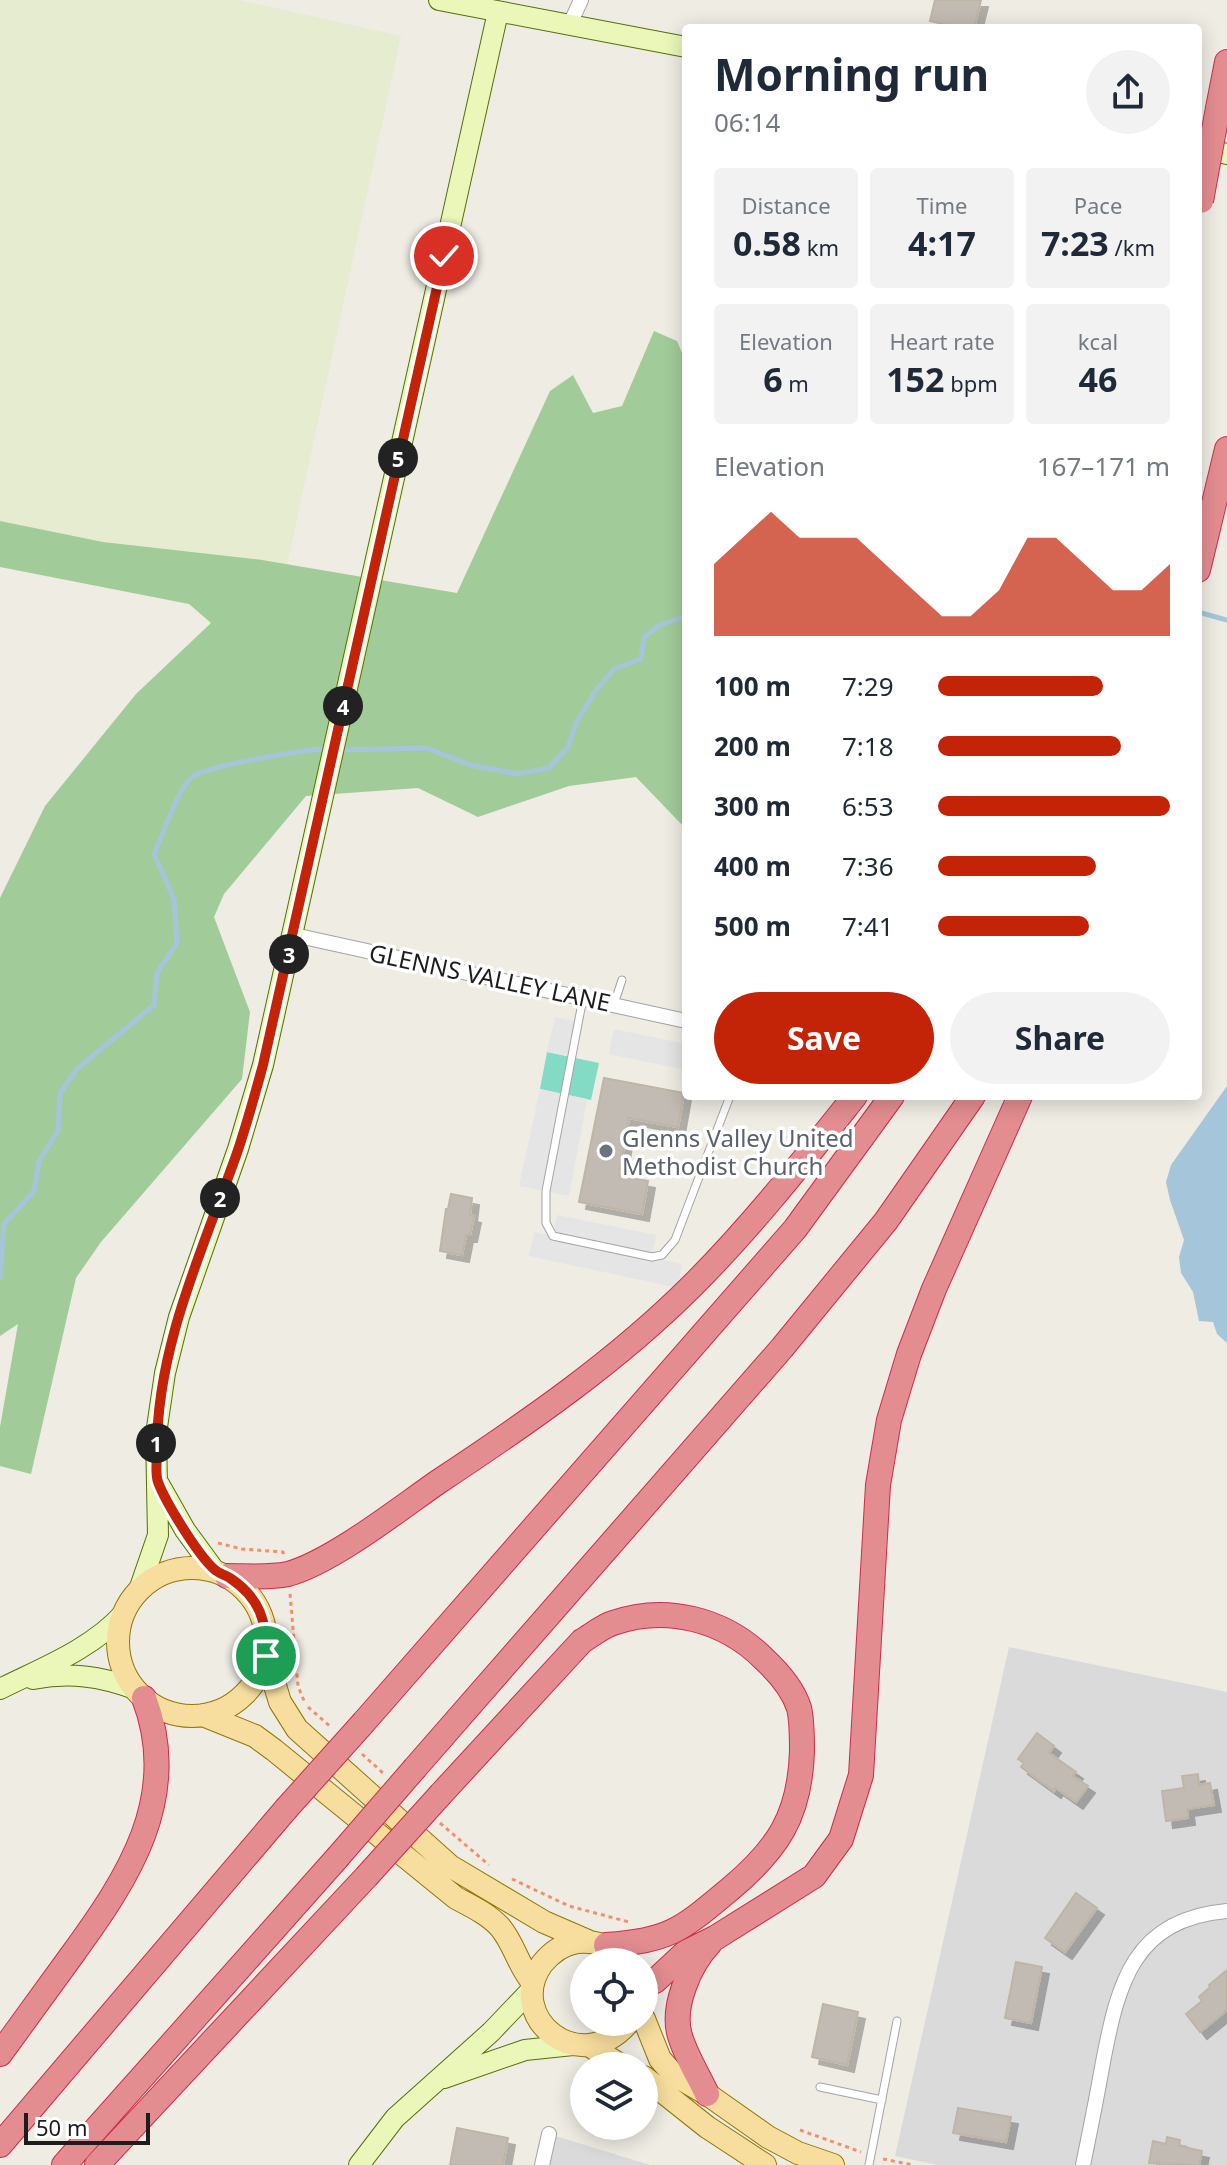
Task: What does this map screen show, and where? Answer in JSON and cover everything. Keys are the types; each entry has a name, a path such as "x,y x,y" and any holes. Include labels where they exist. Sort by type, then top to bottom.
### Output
{"highway":[{"path":"1202,197 1227,62"},
{"path":"1202,556 1227,449"},
{"path":"221,1573 270,1576 305,1568 342,1547 539,1415 601,1367 692,1286 747,1227 852,1100"},
{"path":"0,2145 286,1809 795,1229 889,1100"},
{"path":"64,2165 337,1858 782,1348 886,1221 970,1100"},
{"path":"658,1978 685,1953 715,1938 814,1876 841,1839 861,1775 878,1485 889,1420 909,1354 934,1289 1018,1100"},
{"path":"97,2165 582,1641 611,1623 644,1616 681,1616 717,1624 752,1646 780,1674 799,1708 801,1782 790,1815 772,1848 751,1871 675,1933 653,1940 597,1943"},
{"path":"0,2054 112,1899 142,1843 153,1806 157,1769 156,1736 140,1693"},
{"path":"707,2094 679,2034 679,2023 685,1981 698,1956 715,1938"}],"main road":[{"path":"194,1567 221,1573 246,1590 260,1610 267,1632 266,1656 258,1678 244,1696 225,1709 203,1715 182,1715 162,1709 140,1693 124,1672 118,1632 124,1613 139,1590 155,1577 174,1569 194,1567"},
{"path":"266,1656 280,1702 297,1729 450,1866 544,1922 605,1948"},
{"path":"203,1715 255,1736 456,1898 484,1914 499,1927 533,1986"},
{"path":"594,2052 559,2040 547,2030 538,2018 533,1986 538,1969 559,1948 597,1943"},
{"path":"582,2046 606,2042 615,2036"},
{"path":"651,2036 660,2059 674,2075 768,2137 798,2153 833,2165"},
{"path":"658,2088 717,2134 765,2165"}],"street":[{"path":"439,0 682,46"},
{"path":"570,24 581,0"},
{"path":"139,1590 158,1535 158,1419 165,1373 179,1317 238,1149 263,1065 498,12"},
{"path":"1202,149 1227,154"},
{"name":"GLENNS VALLEY LANE","path":"294,935 682,1020"},
{"path":"157,1480 185,1530 221,1573"},
{"path":"5,1686 92,1642 124,1613"},
{"path":"5,1686 73,1674 94,1676 140,1693"},
{"path":"1083,2165 1114,2005 1131,1966 1151,1941 1170,1926 1227,1911"},
{"path":"359,2165 395,2118 440,2079 533,1986"},
{"path":"440,2079 525,2050 582,2046"},
{"path":"542,2165 549,2134"}],"lane":[{"path":"614,1004 622,980"},
{"path":"583,998 546,1191 546,1223 553,1236 652,1257 662,1255 675,1240 728,1100"},
{"path":"869,2165 897,2021"},
{"path":"820,2087 882,2100"}],"path":[{"path":"215,1542 242,1549 283,1552 285,1559"},
{"path":"797,2129 871,2155 913,2165"}],"shaded area":[{"path":"555,1017 578,1022 572,1057 547,1052"},
{"path":"614,1029 682,1043 682,1069 609,1054"},
{"path":"540,1089 587,1099 569,1196 519,1186"},
{"path":"557,1215 656,1235 652,1257 682,1264 678,1288 529,1256 534,1232 553,1236"},
{"path":"1009,1647 1227,1692 1227,2165 938,2165 895,2156"},
{"path":"549,2134 650,2165 542,2165"}],"green space":[{"path":"0,0 238,0 401,36 287,565 103,542 0,521"},
{"path":"654,331 677,341 682,353 682,825 636,777 569,786 478,817 418,788 306,796 224,894 214,917 250,1012 242,1079 101,1242 76,1278 31,1474 0,1466 0,1427 18,1324 0,1336 0,898 45,806 136,694 211,623 189,604 0,567 0,521 103,542 262,560 457,593 550,391 573,375 593,413 622,406"},
{"path":"547,1052 599,1063 591,1100 540,1089"}],"water":[{"path":"1227,1086 1227,1343 1217,1334 1213,1322 1199,1321 1193,1292 1181,1273 1179,1257 1184,1240 1166,1182 1171,1165"}],"building":[{"path":"935,0 981,0 975,24 930,21"},
{"name":"Glenns Valley United Methodist Church","path":"604,1078 682,1093 678,1127 629,1118 619,1175 648,1181 642,1214 579,1202"},
{"path":"451,1194 472,1198 470,1215 474,1216 462,1255 440,1251"},
{"path":"1037,1733 1054,1746 1049,1753 1076,1772 1073,1776 1088,1786 1076,1802 1056,1788 1054,1791 1021,1767 1024,1763 1018,1759"},
{"path":"1198,1774 1199,1785 1210,1783 1214,1805 1187,1809 1188,1818 1166,1821 1162,1791 1184,1788 1182,1776"},
{"path":"1076,1893 1097,1908 1065,1952 1045,1938"},
{"path":"1016,1962 1042,1967 1031,2023 1005,2018"},
{"path":"1227,1970 1227,2010 1200,2032 1186,2014 1202,2001 1199,1997 1209,1985"},
{"path":"823,2004 858,2012 847,2065 812,2057"},
{"path":"958,2108 1011,2117 1006,2142 953,2133"},
{"path":"457,2128 508,2138 503,2165 450,2165"},
{"path":"1167,2137 1180,2140 1179,2146 1202,2151 1199,2165 1149,2163 1153,2141 1166,2144"}],"waterway":[{"path":"1202,613 1227,620"},
{"path":"340,750 426,748 471,765 517,774 549,768 568,747 577,721 614,669 641,659 644,637 660,625 682,617"},
{"path":"0,1277 4,1224 34,1191 39,1161 58,1131 60,1093 77,1069 154,1005 157,973 177,943 174,899 154,854 181,792 192,777 217,768 330,749"}],"place":[{"name":"Glenns Valley United Methodist Church","path":"606,1151"}],"route":[{"path":"266,1656 267,1632 260,1610 246,1590 215,1571 185,1530 157,1480 156,1434 165,1373 179,1317 238,1149 263,1065 444,256"}]}
